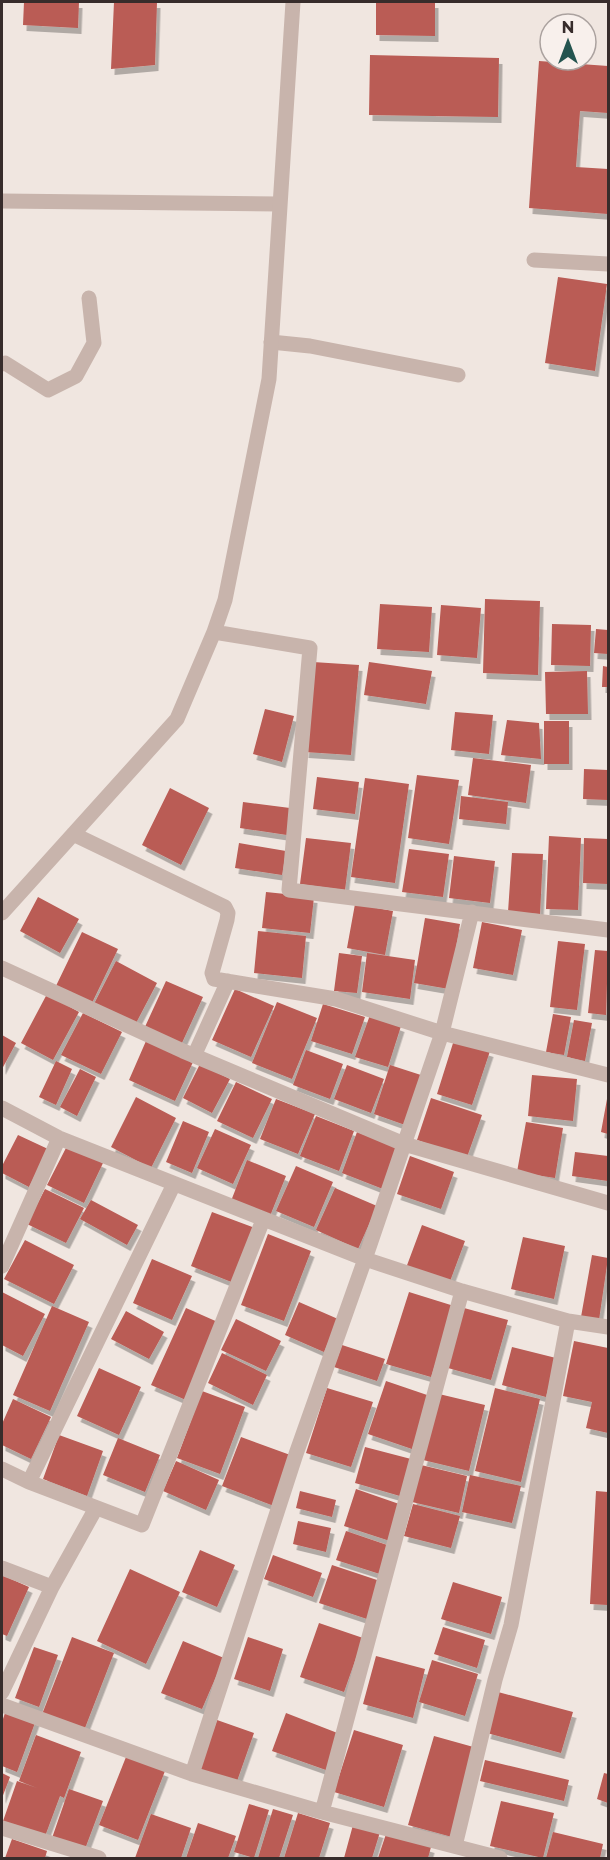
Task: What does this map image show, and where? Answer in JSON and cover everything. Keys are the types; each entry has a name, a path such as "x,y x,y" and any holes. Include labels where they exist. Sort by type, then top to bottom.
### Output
{"street":[{"path":"2,913 177,719 225,600 267,391 293,2"},
{"path":"2,201 279,204"},
{"path":"534,260 609,264"},
{"path":"2,364 5,363 48,390 76,376 94,343 88,298"},
{"path":"271,342 310,346 458,375"},
{"path":"214,632 310,648 289,890 609,930"},
{"path":"73,834 225,907 228,913 227,920 212,976 217,980 336,999 442,1033 609,1075"},
{"path":"192,1774 296,1454 442,1033 472,912"},
{"path":"2,968 194,1056 405,1144 609,1203"},
{"path":"194,1056 228,981"},
{"path":"2,1107 59,1138 365,1259 462,1291 568,1322 609,1327"},
{"path":"2,1266 59,1138"},
{"path":"29,1482 174,1184"},
{"path":"2,1469 29,1482 142,1526 263,1220"},
{"path":"322,1812 462,1291"},
{"path":"455,1846 495,1680 511,1625 568,1322"},
{"path":"2,1692 52,1587 96,1508"},
{"path":"2,1568 52,1587"},
{"path":"2,1705 192,1774 322,1812 500,1858"},
{"path":"2,1828 99,1858"}],"building":[{"path":"24,2 79,2 78,28 23,25"},
{"path":"114,2 157,2 155,65 111,69"},
{"path":"376,2 435,2 435,36 376,35"},
{"path":"370,55 499,58 498,117 369,115"},
{"path":"598,65 608,66 608,113 580,111 576,167 608,169 608,214 529,208 538,72 598,72"},
{"path":"558,277 607,284 595,371 545,363"},
{"path":"485,599 540,601 538,675 483,673"},
{"path":"380,604 432,607 429,652 377,649"},
{"path":"441,605 481,608 477,658 437,655"},
{"path":"552,624 591,625 590,666 551,665"},
{"path":"596,629 608,630 608,654 594,653"},
{"path":"313,662 359,665 351,755 305,752"},
{"path":"369,662 432,671 426,704 364,695"},
{"path":"603,666 608,667 608,687 602,687"},
{"path":"587,671 588,714 546,714 545,672"},
{"path":"265,709 294,716 282,762 253,754"},
{"path":"455,712 493,715 489,754 451,750"},
{"path":"507,720 539,723 541,759 501,755"},
{"path":"544,721 569,721 569,764 544,764"},
{"path":"473,758 531,765 526,803 468,795"},
{"path":"584,769 608,770 608,800 583,799"},
{"path":"417,775 459,780 449,844 408,838"},
{"path":"317,777 359,782 355,814 313,809"},
{"path":"365,778 409,784 395,883 351,877"},
{"path":"170,788 209,808 181,865 142,845"},
{"path":"461,796 508,802 506,824 459,819"},
{"path":"243,802 290,808 287,835 240,828"},
{"path":"549,836 581,838 578,910 546,909"},
{"path":"306,838 351,843 345,890 300,884"},
{"path":"584,838 608,839 608,884 583,883"},
{"path":"239,843 286,851 282,875 235,868"},
{"path":"409,849 449,854 443,897 402,892"},
{"path":"512,853 543,854 540,914 508,912"},
{"path":"454,856 495,861 490,903 449,898"},
{"path":"266,892 314,897 310,933 262,928"},
{"path":"38,897 79,919 60,953 20,931"},
{"path":"355,904 393,911 385,955 347,948"},
{"path":"425,918 460,924 449,989 414,983"},
{"path":"482,922 522,930 513,975 473,968"},
{"path":"258,931 306,936 302,978 254,973"},
{"path":"82,932 118,949 91,1005 55,988"},
{"path":"558,941 585,944 577,1010 550,1007"},
{"path":"595,950 608,951 606,1015 588,1013"},
{"path":"339,953 362,956 357,993 334,991"},
{"path":"367,953 415,960 410,999 362,992"},
{"path":"116,961 157,983 135,1025 94,1004"},
{"path":"166,981 203,997 181,1045 144,1029"},
{"path":"235,989 274,1006 251,1057 212,1040"},
{"path":"47,994 79,1012 53,1060 21,1043"},
{"path":"277,1002 317,1018 292,1079 252,1063"},
{"path":"323,1004 365,1017 352,1054 311,1041"},
{"path":"83,1013 122,1032 101,1074 61,1055"},
{"path":"553,1014 571,1017 564,1055 546,1052"},
{"path":"370,1015 401,1026 388,1067 355,1057"},
{"path":"574,1020 592,1023 585,1061 567,1057"},
{"path":"2,1035 16,1043 2,1069"},
{"path":"454,1040 490,1051 472,1105 437,1094"},
{"path":"146,1041 193,1062 175,1101 129,1080"},
{"path":"306,1050 343,1064 330,1099 293,1085"},
{"path":"56,1061 72,1069 56,1105 39,1097"},
{"path":"200,1064 230,1079 212,1113 183,1098"},
{"path":"347,1065 384,1079 371,1113 334,1099"},
{"path":"390,1065 424,1076 408,1126 374,1114"},
{"path":"80,1069 96,1077 77,1116 60,1107"},
{"path":"532,1075 577,1079 573,1121 528,1116"},
{"path":"236,1082 272,1099 253,1138 217,1121"},
{"path":"136,1097 176,1118 151,1168 111,1147"},
{"path":"431,1098 482,1115 467,1157 417,1140"},
{"path":"276,1099 315,1114 298,1154 260,1139"},
{"path":"608,1099 608,1134 601,1132"},
{"path":"316,1116 354,1131 339,1171 300,1156"},
{"path":"183,1121 209,1132 192,1173 166,1162"},
{"path":"526,1122 563,1128 555,1178 517,1172"},
{"path":"215,1129 251,1145 233,1184 197,1168"},
{"path":"357,1132 399,1148 383,1189 342,1173"},
{"path":"18,1135 48,1149 29,1187 2,1173 2,1166"},
{"path":"67,1146 103,1163 84,1203 47,1185"},
{"path":"575,1152 608,1156 608,1181 572,1176"},
{"path":"410,1156 454,1172 441,1209 397,1194"},
{"path":"247,1160 286,1176 270,1216 231,1201"},
{"path":"296,1166 333,1182 314,1227 276,1211"},
{"path":"335,1188 377,1206 358,1249 316,1230"},
{"path":"45,1189 84,1208 66,1243 27,1224"},
{"path":"91,1200 138,1225 127,1245 80,1219"},
{"path":"212,1212 255,1228 234,1283 191,1266"},
{"path":"422,1225 465,1241 449,1284 406,1268"},
{"path":"268,1234 311,1251 284,1321 241,1305"},
{"path":"523,1237 565,1246 554,1299 511,1289"},
{"path":"25,1240 74,1265 54,1304 4,1279"},
{"path":"592,1255 608,1258 599,1320 581,1317"},
{"path":"152,1259 192,1276 172,1320 133,1303"},
{"path":"2,1292 45,1314 23,1356 2,1345"},
{"path":"409,1292 454,1306 431,1377 386,1364"},
{"path":"299,1302 338,1319 324,1352 285,1335"},
{"path":"52,1306 89,1322 50,1411 13,1395"},
{"path":"186,1308 220,1323 186,1400 151,1385"},
{"path":"464,1308 508,1320 491,1380 448,1368"},
{"path":"126,1311 164,1332 149,1359 111,1339"},
{"path":"236,1319 281,1341 266,1371 221,1350"},
{"path":"574,1341 608,1348 608,1433 586,1428 592,1402 563,1396"},
{"path":"342,1345 385,1359 377,1381 334,1367"},
{"path":"512,1347 556,1358 546,1397 502,1385"},
{"path":"222,1353 267,1375 253,1405 208,1383"},
{"path":"99,1368 141,1387 119,1435 77,1416"},
{"path":"386,1381 430,1396 412,1449 368,1434"},
{"path":"327,1388 373,1402 351,1467 306,1453"},
{"path":"495,1388 540,1399 521,1482 475,1471"},
{"path":"202,1391 245,1407 220,1474 177,1458"},
{"path":"439,1394 485,1405 469,1471 423,1460"},
{"path":"13,1399 51,1417 31,1459 2,1445 2,1424"},
{"path":"59,1435 103,1451 87,1496 43,1479"},
{"path":"241,1437 293,1456 274,1506 222,1486"},
{"path":"118,1438 160,1455 145,1492 103,1475"},
{"path":"365,1447 411,1459 400,1496 355,1483"},
{"path":"176,1461 219,1480 206,1510 163,1491"},
{"path":"421,1465 467,1476 459,1513 412,1502"},
{"path":"470,1475 521,1486 512,1523 462,1512"},
{"path":"356,1489 402,1505 390,1541 344,1526"},
{"path":"300,1491 336,1500 332,1517 296,1508"},
{"path":"596,1491 608,1492 608,1605 590,1604"},
{"path":"413,1504 460,1516 451,1548 404,1536"},
{"path":"298,1521 331,1528 326,1552 293,1544"},
{"path":"346,1531 393,1547 383,1575 336,1560"},
{"path":"200,1550 235,1565 217,1607 182,1592"},
{"path":"273,1555 322,1573 313,1597 264,1579"},
{"path":"332,1565 383,1582 370,1620 319,1603"},
{"path":"130,1569 180,1592 146,1664 97,1641"},
{"path":"2,1575 29,1587 7,1636 2,1634"},
{"path":"453,1582 502,1597 491,1634 441,1619"},
{"path":"319,1623 363,1638 344,1692 300,1677"},
{"path":"443,1627 485,1640 477,1668 434,1654"},
{"path":"72,1637 114,1653 83,1733 41,1717"},
{"path":"248,1637 283,1649 270,1691 234,1679"},
{"path":"183,1641 224,1658 202,1709 161,1693"},
{"path":"34,1647 58,1655 39,1707 15,1698"},
{"path":"376,1656 425,1669 413,1718 363,1704"},
{"path":"432,1660 478,1674 465,1716 419,1702"},
{"path":"498,1692 573,1712 561,1753 487,1733"},
{"path":"6,1710 36,1720 17,1772 2,1766 2,1722"},
{"path":"286,1713 340,1734 326,1770 272,1751"},
{"path":"217,1720 254,1733 236,1784 199,1772"},
{"path":"354,1730 403,1745 384,1807 334,1792"},
{"path":"36,1735 81,1752 64,1798 60,1796 44,1839 2,1824 17,1781 37,1788 19,1781"},
{"path":"434,1736 477,1748 452,1837 408,1825"},
{"path":"126,1757 165,1771 138,1840 99,1825"},
{"path":"485,1760 569,1780 564,1801 480,1781"},
{"path":"2,1773 10,1777 2,1798"},
{"path":"604,1773 608,1774 608,1803 597,1799"},
{"path":"69,1789 103,1801 85,1849 52,1838"},
{"path":"501,1801 554,1813 543,1858 490,1846"},
{"path":"249,1804 269,1810 254,1858 234,1852"},
{"path":"273,1809 293,1815 279,1858 258,1858"},
{"path":"298,1813 330,1823 319,1858 284,1858"},
{"path":"151,1814 191,1828 181,1858 135,1858"},
{"path":"198,1823 236,1836 228,1858 186,1858"},
{"path":"353,1825 380,1832 372,1858 344,1858"},
{"path":"553,1832 603,1844 600,1858 546,1858"},
{"path":"386,1834 431,1847 428,1858 378,1858"},
{"path":"12,1839 47,1851 45,1858 5,1858"}]}
